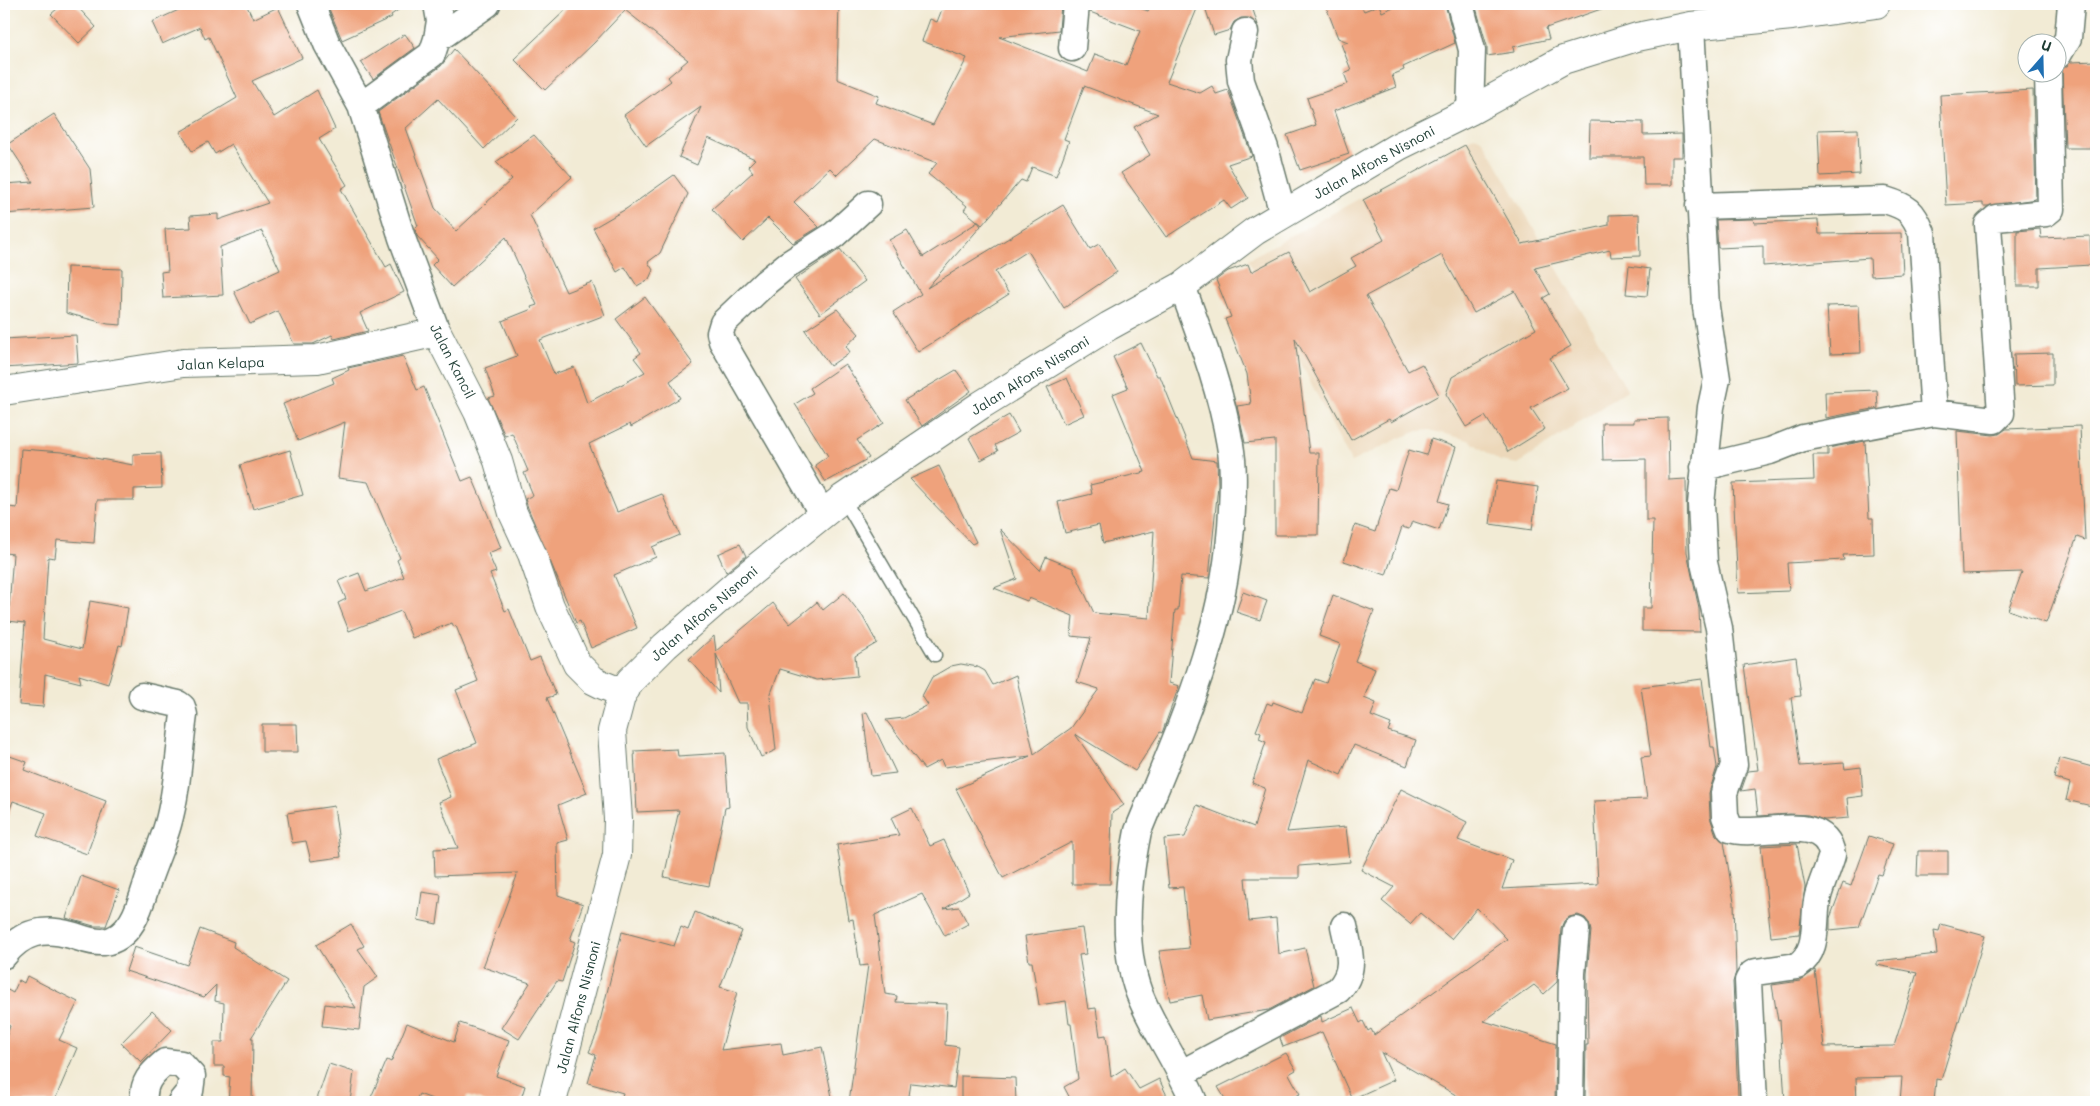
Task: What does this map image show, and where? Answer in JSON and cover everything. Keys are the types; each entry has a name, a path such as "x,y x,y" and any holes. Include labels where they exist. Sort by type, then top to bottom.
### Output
{"main road":[{"name":"Jalan Alfons Nisnoni","path":"552,1102 617,855 618,819 612,731 615,714 626,689 639,670 664,646 833,505 980,405 1109,326 1182,286 1255,231 1399,146 1470,111 1563,60 1636,37 1691,26 1792,16 1876,4"},
{"name":"Jalan Kelapa","path":"4,391 183,363 317,359 437,332"},
{"name":"Jalan Kancil","path":"437,332 478,412 498,461 513,513 532,554 550,606 577,664 593,680 613,689 626,689"}],"street":[{"name":"Jalan Kancil","path":"311,4 327,44 361,106 402,238 437,332"},
{"path":"361,106 432,54 440,21 437,4"},
{"path":"437,39 487,4"},
{"path":"1072,48 1076,4"},
{"path":"1460,4 1472,50 1470,111"},
{"path":"2068,38 2071,4"},
{"path":"1691,26 1706,307 1717,379 1704,468 1701,504 1704,563 1719,628 1734,765 1724,793 1725,816 1730,829 1742,833 1798,826 1810,830 1826,840 1832,854 1818,897 1814,941 1801,963 1797,966 1756,972 1748,981 1752,1030 1754,1102"},
{"path":"1245,32 1239,60 1242,81 1265,148 1283,214"},
{"path":"1704,468 1770,451 1803,438 1934,413 1994,420 2001,413 1988,225 1996,218 2046,214 2051,209 2048,82"},
{"path":"1700,206 1885,200 1903,205 1915,216 1922,233 1934,413"},
{"path":"833,505 722,341 720,328 766,282 787,265 834,235 868,204"},
{"path":"1182,286 1218,388 1231,446 1231,537 1227,571 1205,663 1138,831 1132,858 1128,918 1130,946 1139,991 1153,1024 1182,1073 1194,1102"},
{"path":"4,955 20,939 30,933 45,930 70,935 90,942 104,942 114,939 132,922 168,823 184,714 182,707 178,704 142,696"},
{"path":"1182,1073 1338,990 1345,983 1351,970 1351,958 1344,926"},
{"path":"1570,1102 1572,973 1576,930"},
{"path":"144,1102 143,1095 147,1077 165,1062 181,1064 192,1076 190,1091 181,1102"}],"lane":[{"path":"833,505 935,656"}],"shaded area":[{"path":"1475,136 1483,140 1627,390 1518,464 1500,461 1468,440 1430,430 1418,431 1400,438 1351,462 1248,259"}],"building":[{"path":"63,4 75,4 96,27 79,43 51,14"},
{"path":"192,4 246,4 253,19 278,7 302,58 252,81 274,117 317,90 335,129 319,139 347,185 341,189 386,267 391,264 404,292 360,313 368,331 334,339 332,335 313,344 294,344 278,311 250,324 234,291 280,270 262,231 220,247 223,295 163,298 161,272 168,271 165,229 191,228 190,216 218,214 218,220 268,203 231,144 215,154 208,142 192,151 180,132 237,98 209,37 205,39 200,27 162,44 152,22"},
{"path":"327,4 407,4 391,15 392,17 342,40"},
{"path":"572,4 839,4 837,79 879,96 876,103 933,125 967,58 922,41 930,19 937,22 944,4 1061,4 1059,30 999,37 1088,72 1095,54 1126,65 1140,31 1090,12 1091,4 1129,4 1148,11 1151,4 1199,4 1167,82 1200,93 1212,86 1216,94 1228,90 1252,156 1228,164 1248,198 1231,209 1224,200 1166,237 1121,173 1150,155 1134,127 1158,114 1084,86 1064,139 1069,141 1056,176 1032,167 1026,182 1021,180 982,225 964,210 967,206 928,174 937,163 875,139 837,175 830,168 794,202 819,227 793,243 768,218 743,242 712,209 753,172 748,166 755,159 708,138 697,165 679,157 701,107 646,146 624,115 671,81 668,77 688,60 625,10 545,90 514,59"},
{"path":"1204,4 1251,4 1258,25 1249,18 1241,18 1234,22 1230,30 1214,35"},
{"path":"1325,4 1360,4 1364,11 1379,5 1382,12 1400,4 1445,4 1455,43 1403,67 1404,70 1392,75 1396,87 1334,111 1349,154 1300,170 1287,135 1316,125 1307,98 1348,84 1344,73 1351,70 1341,44 1348,42 1338,38"},
{"path":"1475,4 1606,4 1607,7 1546,28 1549,39 1513,47 1514,52 1487,56 1487,46"},
{"path":"405,34 415,48 373,79 361,62"},
{"path":"454,49 517,117 484,149 438,99 406,128 435,208 456,231 512,179 496,162 534,135 572,177 530,215 566,292 592,282 605,315 540,340 554,374 574,367 587,403 645,372 634,358 641,353 616,319 645,297 693,364 670,381 680,398 631,427 630,424 589,444 617,512 662,494 680,535 652,547 656,557 614,575 637,628 591,648 580,621 576,623 528,508 525,499 533,495 524,473 528,471 512,433 505,436 488,398 495,396 485,368 517,356 502,321 532,309 531,307 537,305 506,237 452,287 432,265 438,259 417,236 415,229 418,226 378,112 441,66"},
{"path":"2096,61 2096,148 2065,148 2062,82 2068,82 2068,64 2071,62"},
{"path":"2033,90 2036,199 1989,206 1983,206 1983,203 1946,205 1940,95"},
{"path":"54,114 90,169 94,207 4,214 4,184 33,182 8,144"},
{"path":"1590,121 1643,122 1643,135 1682,134 1682,157 1672,157 1672,185 1644,185 1643,157 1589,157"},
{"path":"1858,129 1860,174 1820,176 1818,130"},
{"path":"1465,145 1522,244 1609,225 1609,215 1639,214 1640,256 1611,257 1610,250 1535,268 1550,294 1543,298 1571,346 1550,358 1568,388 1531,408 1545,429 1508,452 1485,416 1466,427 1446,394 1452,377 1536,329 1515,291 1474,313 1442,255 1366,296 1408,371 1422,364 1439,395 1391,422 1389,419 1351,440 1295,338 1309,453 1319,453 1318,535 1275,535 1275,440 1245,443 1237,406 1251,404 1247,374 1225,319 1231,317 1216,280 1228,271 1248,264 1251,272 1289,252 1310,292 1356,266 1351,258 1384,240 1363,200"},
{"path":"674,175 688,194 660,253 648,262 653,270 649,279 637,286 625,267 617,272 593,228 626,209"},
{"path":"1063,205 1090,249 1099,244 1117,272 1064,308 1028,251 995,272 1009,294 918,352 893,312 921,294 889,240 907,230 923,257 978,222 981,226 927,288"},
{"path":"1753,219 1754,223 1818,220 1819,234 1901,233 1903,274 1871,276 1870,258 1763,266 1763,246 1718,248 1716,220"},
{"path":"2040,229 2041,238 2090,236 2091,265 2039,268 2039,286 2017,286 2017,231"},
{"path":"840,249 865,281 820,314 795,279"},
{"path":"1629,266 1650,269 1647,296 1626,294"},
{"path":"67,267 122,269 121,325 108,324 66,313"},
{"path":"1859,305 1861,353 1830,354 1827,306"},
{"path":"837,309 859,334 846,346 850,352 830,366 805,330"},
{"path":"76,335 78,363 4,368 4,339"},
{"path":"1141,343 1157,376 1160,376 1193,458 1217,461 1218,485 1209,578 1181,576 1178,610 1175,610 1169,683 1179,686 1162,733 1160,732 1135,771 1075,734 1124,805 1112,813 1110,884 1072,884 1072,842 1003,878 956,789 1030,756 944,767 941,760 924,769 886,720 904,718 928,705 922,696 932,677 951,666 961,664 978,667 985,671 993,685 1016,675 1034,754 1071,728 1099,689 1077,682 1091,638 1071,636 1073,616 1029,598 1027,601 994,588 1017,579 1000,529 1040,570 1046,557 1073,568 1094,613 1149,618 1154,531 1103,543 1099,525 1065,533 1058,502 1092,494 1090,485 1145,472 1113,394 1128,388 1113,357"},
{"path":"2053,353 2053,385 2015,386 2014,354"},
{"path":"403,356 417,390 424,387 462,481 472,477 488,515 501,548 488,553 496,572 490,574 505,611 509,609 530,661 540,657 556,695 547,698 587,793 558,805 568,840 557,843 558,895 583,904 570,940 575,942 562,982 557,981 519,1039 501,1028 530,983 483,967 518,873 435,876 434,849 458,848 439,802 451,797 436,759 477,743 456,690 478,681 456,626 454,627 452,623 412,638 401,611 349,631 338,603 346,599 338,581 359,573 366,591 404,577 397,560 400,558 368,482 338,478 345,422 298,441 283,404 334,383 332,378 349,370 348,368"},
{"path":"845,364 884,423 857,440 869,458 826,482 815,465 828,456 795,404 813,393 810,388"},
{"path":"956,370 971,391 922,426 905,400"},
{"path":"1067,378 1084,415 1064,424 1047,387"},
{"path":"1877,390 1878,408 1826,418 1825,392"},
{"path":"1009,415 1019,432 995,445 998,451 981,460 969,438"},
{"path":"1668,418 1669,480 1686,479 1687,552 1699,609 1700,632 1642,631 1642,608 1651,608 1653,520 1646,520 1646,459 1603,460 1602,423 1634,423 1634,419"},
{"path":"2080,426 2085,540 2077,537 2046,623 2008,610 2022,572 1962,574 1957,431 1993,435 1999,434 2006,429"},
{"path":"1431,439 1456,447 1439,501 1448,504 1439,530 1412,521 1409,529 1402,527 1386,575 1344,561 1355,525 1375,532 1389,488 1396,490 1409,450 1426,455"},
{"path":"1865,441 1869,518 1873,518 1874,554 1843,555 1844,560 1787,563 1789,591 1738,593 1733,483 1814,480 1813,455 1828,455 1828,448"},
{"path":"21,449 62,452 133,465 133,454 161,453 162,488 134,489 134,500 97,500 94,543 57,540 55,558 48,557 43,639 82,649 90,601 128,608 122,646 119,645 108,684 79,675 81,683 45,674 43,707 19,705 25,623 8,621 13,554 5,553 9,507 17,508"},
{"path":"290,450 303,495 253,509 240,465"},
{"path":"939,466 976,542 972,544 910,479"},
{"path":"1496,481 1538,487 1532,530 1490,524"},
{"path":"740,544 746,556 726,572 718,554"},
{"path":"1243,592 1267,601 1260,620 1236,612"},
{"path":"844,593 863,617 877,643 855,656 857,676 817,680 780,669 770,696 776,750 761,757 748,727 747,703 738,703 716,654 719,693 689,659 714,636 716,651 773,603 790,624 817,602 823,610"},
{"path":"1333,595 1374,611 1355,661 1375,669 1364,698 1376,703 1371,716 1391,724 1388,731 1416,740 1407,766 1354,745 1341,775 1308,760 1287,832 1346,827 1350,862 1299,866 1299,878 1245,878 1249,921 1276,918 1279,954 1305,948 1314,986 1269,1010 1207,1020 1202,995 1170,1001 1159,951 1189,948 1183,887 1169,888 1164,839 1185,837 1197,805 1254,827 1265,788 1252,783 1266,742 1259,739 1261,733 1256,731 1267,703 1272,705 1273,702 1302,713 1315,679 1326,683 1340,644 1319,636"},
{"path":"1796,657 1801,696 1791,697 1800,766 1844,763 1845,769 1861,767 1863,796 1847,798 1849,818 1824,820 1808,815 1790,814 1758,816 1755,789 1741,791 1748,771 1758,770 1744,665"},
{"path":"1702,679 1711,747 1714,747 1717,767 1709,793 1710,817 1716,835 1724,842 1734,902 1736,972 1733,982 1738,1096 1700,1100 1700,1102 1585,1102 1586,1045 1588,1045 1587,974 1591,931 1589,923 1585,918 1578,915 1569,917 1564,921 1561,928 1557,982 1544,994 1534,985 1484,1021 1556,1044 1555,1102 1468,1102 1381,1052 1394,1080 1352,1099 1322,1032 1283,1047 1280,1038 1321,1016 1322,1022 1353,1008 1360,1023 1363,1021 1368,1031 1371,1029 1374,1035 1507,939 1477,908 1451,939 1420,913 1410,924 1382,901 1394,887 1361,870 1401,789 1467,822 1458,840 1512,860 1502,889 1598,884 1594,801 1647,799 1641,757 1651,756 1641,687"},
{"path":"867,712 896,773 871,776 863,713"},
{"path":"262,724 297,724 298,752 262,752"},
{"path":"677,749 678,756 725,753 729,807 725,808 709,886 664,877 679,810 637,812 634,751"},
{"path":"4,754 27,762 24,770 106,801 87,854 37,836 46,813 13,801 6,820 4,819"},
{"path":"2059,758 2096,768 2096,807 2066,800 2070,783 2054,778"},
{"path":"334,806 341,857 311,861 306,841 292,843 287,813"},
{"path":"912,808 930,846 944,840 969,893 944,909 959,907 968,924 945,936 922,894 875,915 885,994 897,996 896,1002 947,1004 945,1045 959,1047 954,1088 911,1083 908,1102 849,1102 868,965 860,966 853,919 849,920 837,845 899,835 891,818"},
{"path":"1869,836 1893,844 1882,875 1878,874 1859,927 1830,930 1830,918 1843,883 1851,886"},
{"path":"1797,844 1805,887 1799,934 1771,937 1761,846"},
{"path":"1918,851 1948,851 1948,876 1917,876"},
{"path":"81,876 119,890 106,926 94,926 66,918"},
{"path":"422,892 441,895 437,924 418,920"},
{"path":"695,912 742,931 720,987 737,992 721,1050 781,1043 783,1055 822,1047 833,1102 620,1102 623,1093 588,1083 596,1055 589,1052 597,1033 622,932 674,946 681,927 688,930"},
{"path":"351,924 364,946 358,949 378,977 364,987 359,1030 322,1026 325,1004 356,1008 316,945"},
{"path":"1941,924 1985,936 1941,1080 1936,1079 1934,1102 1900,1102 1902,1077 1856,1078 1857,1102 1785,1102 1780,1020 1778,1021 1772,985 1800,981 1815,970 1824,1047 1894,1046 1917,973 1877,965 1877,961 1937,954 1934,930 1939,931"},
{"path":"1082,928 1086,954 1079,955 1088,1009 1096,1008 1100,1036 1106,1035 1111,1077 1125,1068 1139,1089 1159,1079 1170,1102 1072,1102 1064,1087 1078,1079 1066,1001 1039,1005 1032,962 1029,962 1025,936"},
{"path":"200,929 234,942 233,947 287,981 251,1038 253,1038 252,1102 228,1102 230,1077 224,1076 224,1066 214,1066 214,1042 223,1042 224,1003 215,1001 216,985 204,997 126,971 134,947 187,965"},
{"path":"27,976 78,1002 59,1040 77,1048 54,1102 4,1102 4,1043 10,1026 4,1023 4,988 13,993 19,980 24,983"},
{"path":"152,1011 172,1030 141,1062 121,1043"},
{"path":"407,1023 454,1042 460,1023 509,1040 496,1076 525,1086 520,1102 486,1102 467,1096 465,1102 440,1102 419,1094 415,1102 369,1102 387,1060 391,1062"},
{"path":"1286,1053 1296,1070 1289,1074 1300,1094 1284,1102 1227,1102 1218,1087"},
{"path":"329,1064 354,1072 350,1102 316,1102"},
{"path":"961,1076 1015,1078 1016,1102 961,1100"}]}
